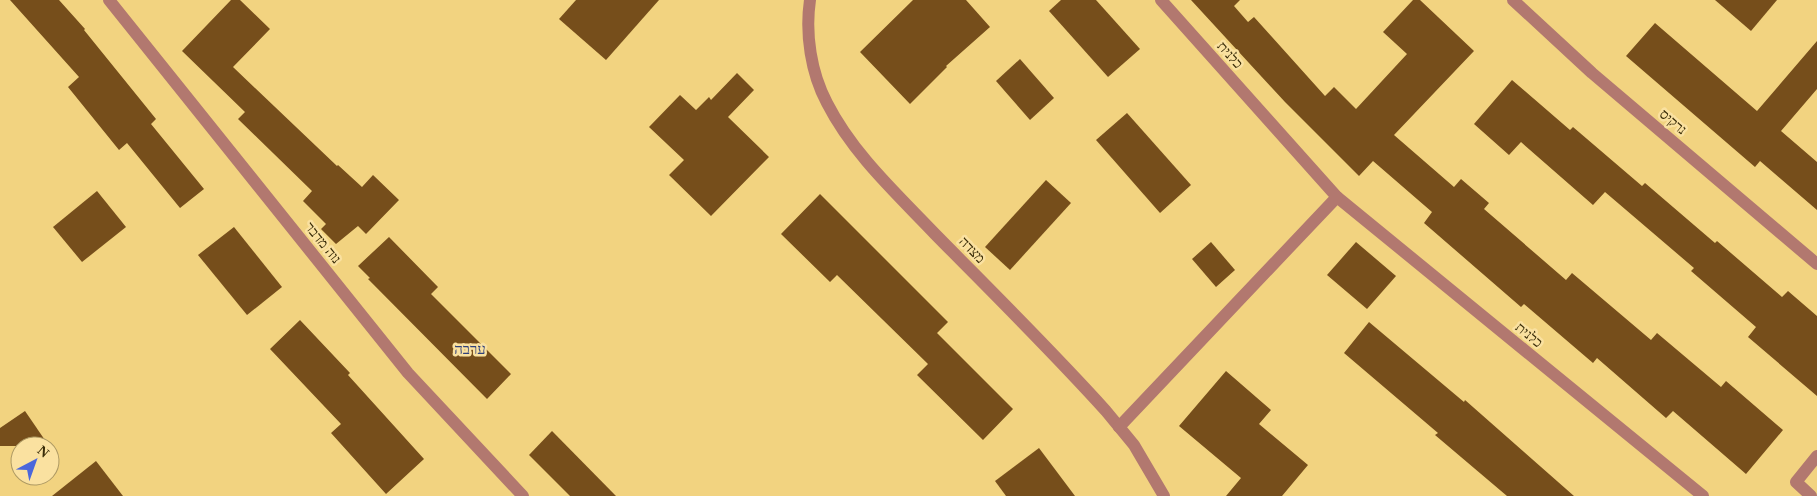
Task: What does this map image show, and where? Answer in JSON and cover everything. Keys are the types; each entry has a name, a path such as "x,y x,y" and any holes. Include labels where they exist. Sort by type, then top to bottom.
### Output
{"street":[{"name":"נוה מדבר","path":"109,0 408,373 523,496"},
{"name":"מצדה","path":"810,0 810,48 816,74 826,101 838,124 854,146 903,200 1091,394 1119,427 1147,465 1164,496"},
{"name":"כלנית","path":"1161,0 1337,197 1703,496"},
{"name":"נרקיס","path":"1513,0 1592,73 1817,264"},
{"path":"1119,427 1337,197"},
{"path":"1811,496 1796,482 1817,456"}],"building":[{"path":"10,0 59,0 85,29 156,119 151,124 204,189 180,208 127,143 119,150 68,87 79,77"},
{"path":"231,0 240,0 270,29 233,67 337,166 362,187 373,175 399,200 366,234 358,226 336,244 321,229 326,224 303,201 312,191 238,119 245,112 182,51"},
{"path":"576,0 659,0 606,60 559,19"},
{"path":"913,0 966,0 990,27 946,66 910,104 860,52"},
{"path":"1061,0 1096,0 1140,49 1108,77 1049,11"},
{"path":"1191,0 1240,0 1234,6 1248,22 1254,17 1325,96 1334,87 1356,109 1407,54 1383,32 1413,0 1420,0 1474,51 1394,135 1454,187 1461,179 1489,203 1484,209 1566,280 1572,273 1651,340 1657,333 1721,387 1726,381 1783,430 1746,474 1673,411 1666,418 1597,358 1593,363 1524,304 1521,307 1424,223 1432,212 1373,161 1359,176 1285,102"},
{"path":"1715,0 1777,0 1751,31"},
{"path":"1655,23 1757,111 1817,41 1817,89 1781,131 1817,162 1817,210 1760,161 1755,167 1626,56"},
{"path":"1020,59 1054,98 1030,120 996,81"},
{"path":"737,73 754,90 728,117 769,157 711,216 669,175 684,160 649,127 680,95 696,110 709,97 711,100"},
{"path":"1512,80 1570,130 1573,127 1642,186 1645,183 1782,297 1788,291 1817,316 1817,396 1748,337 1756,327 1691,271 1694,268 1605,192 1593,205 1521,142 1509,155 1474,124"},
{"path":"1127,113 1191,185 1160,213 1096,140"},
{"path":"1046,180 1071,203 1010,270 985,247"},
{"path":"97,191 126,227 82,262 53,227"},
{"path":"820,194 948,322 937,333 1013,409 983,440 917,375 928,364 837,275 830,282 781,234"},
{"path":"234,227 282,287 247,315 198,255"},
{"path":"389,237 438,287 431,294 511,374 487,399 368,279 370,278 358,266"},
{"path":"1211,242 1235,270 1216,287 1192,259"},
{"path":"1356,242 1396,276 1367,309 1327,275"},
{"path":"300,320 350,373 348,375 424,459 386,494 331,433 341,424 270,349"},
{"path":"1369,322 1464,402 1465,400 1574,496 1507,496 1435,435 1438,433 1344,353"},
{"path":"1226,371 1271,410 1259,424 1308,465 1282,496 1226,496 1241,478 1179,426"},
{"path":"25,411 42,436 10,436 10,446 0,446 0,428"},
{"path":"552,431 616,496 570,496 529,455"},
{"path":"1039,448 1075,496 1006,496 995,481"},
{"path":"96,461 123,496 52,496"}],"district":[{"name":"ערבה","path":"470,349"}]}
